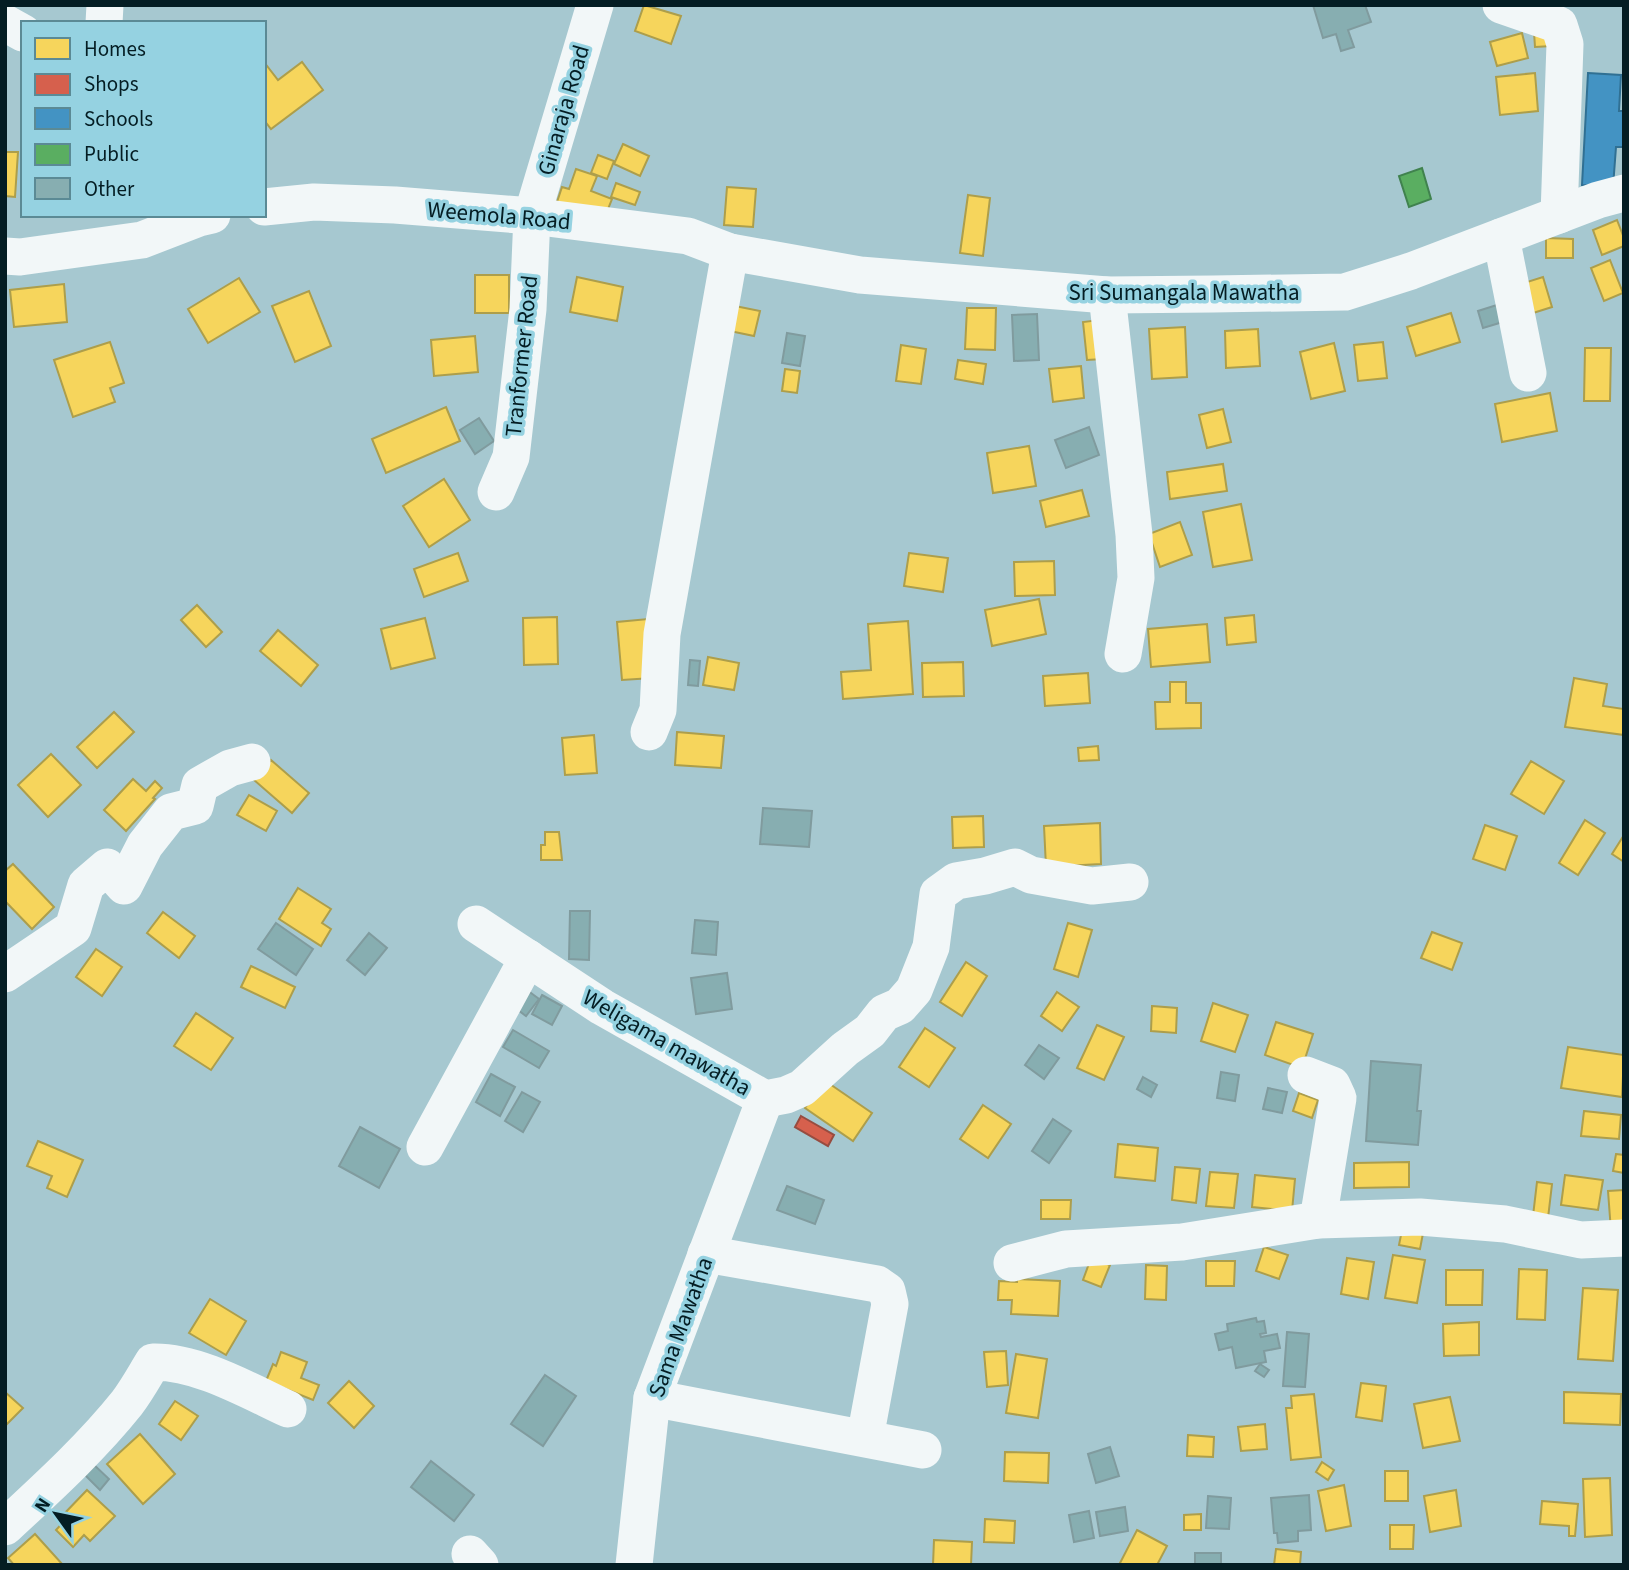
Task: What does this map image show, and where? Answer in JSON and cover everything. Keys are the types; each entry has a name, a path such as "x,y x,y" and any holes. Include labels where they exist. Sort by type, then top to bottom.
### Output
{"street":[{"name":"Ginaraja Road","path":"532,216 595,5"},
{"path":"1501,5 1559,25 1563,34 1565,44 1559,215"},
{"path":"5,23 21,32"},
{"name":"Sri Sumangala Mawatha","path":"730,252 860,275 1107,295 1345,292 1411,271 1624,193"},
{"name":"Weemola Road","path":"266,207 314,202 395,205 532,216 688,236 730,252"},
{"name":"Tranformer Road","path":"496,492 511,457 528,309 532,216"},
{"path":"5,256 20,257 140,228 203,217"},
{"path":"1502,237 1528,373"},
{"path":"649,732 658,710 662,634 730,252"},
{"path":"1107,295 1136,567 1123,654"},
{"path":"5,974 73,928 86,885 107,867 124,886 145,845 170,812 195,806 200,785 230,768 252,762"},
{"name":"Weligama mawatha","path":"476,924 602,1007 765,1099 786,1095 802,1088 845,1049 870,1031 884,1013 900,1006 914,990 931,947 938,894 956,881 1015,867 1031,875 1092,886 1130,882"},
{"path":"425,1147 528,958"},
{"path":"1306,1075 1332,1085 1338,1098 1318,1220"},
{"name":"Sama Mawatha","path":"634,1565 652,1398 765,1099"},
{"path":"1012,1263 1066,1249 1182,1242 1318,1220 1420,1217 1505,1224 1581,1240 1624,1238"},
{"path":"706,1254 877,1284 887,1291 890,1304 865,1438"},
{"path":"5,1527 60,1476 118,1412 153,1362 173,1361 234,1384 288,1409"},
{"path":"652,1398 923,1450"}],"building: Homes":[{"path":"644,5 681,16 671,44 635,31"},
{"path":"1551,30 1552,46 1535,47 1534,32"},
{"path":"1522,33 1528,58 1497,66 1490,42"},
{"path":"302,62 323,90 271,129 266,123 266,65 278,80"},
{"path":"1535,73 1538,111 1500,115 1496,77"},
{"path":"623,144 649,156 640,176 614,164"},
{"path":"5,152 18,152 15,197 5,196"},
{"path":"598,155 614,161 607,179 591,173"},
{"path":"576,169 597,176 591,191 612,199 602,224 555,208 562,187 569,189"},
{"path":"616,183 640,192 635,205 611,197"},
{"path":"727,187 756,189 753,227 724,225"},
{"path":"968,195 990,198 983,256 960,253"},
{"path":"1617,220 1624,246 1602,255 1593,230"},
{"path":"1546,238 1573,239 1573,258 1546,258"},
{"path":"1610,260 1623,293 1604,301 1591,268"},
{"path":"475,275 509,275 509,313 475,313"},
{"path":"577,277 623,287 617,321 570,312"},
{"path":"1543,277 1552,307 1530,314 1521,284"},
{"path":"239,278 260,312 208,343 188,309"},
{"path":"64,284 67,322 14,327 10,290"},
{"path":"309,291 331,346 295,362 272,306"},
{"path":"730,305 760,311 754,336 725,330"},
{"path":"967,308 996,308 995,350 965,349"},
{"path":"1451,313 1460,342 1416,356 1407,327"},
{"path":"1099,320 1103,359 1087,360 1083,322"},
{"path":"1185,327 1187,377 1152,379 1149,329"},
{"path":"1258,329 1260,366 1226,368 1225,331"},
{"path":"475,336 478,372 434,376 431,340"},
{"path":"110,342 124,383 110,388 115,402 73,417 54,360"},
{"path":"1383,342 1387,378 1358,381 1354,345"},
{"path":"1334,343 1345,391 1311,399 1300,352"},
{"path":"901,345 926,349 921,384 896,381"},
{"path":"1585,348 1611,348 1610,401 1584,401"},
{"path":"958,360 986,364 983,384 955,379"},
{"path":"1081,366 1084,398 1053,402 1049,369"},
{"path":"785,369 800,371 797,393 782,391"},
{"path":"1550,393 1557,431 1502,442 1495,404"},
{"path":"446,407 460,441 386,473 372,439"},
{"path":"1223,409 1231,442 1207,448 1199,415"},
{"path":"1029,446 1036,486 993,493 987,453"},
{"path":"1223,464 1227,491 1170,499 1167,472"},
{"path":"444,479 470,520 429,547 403,506"},
{"path":"1082,490 1089,516 1046,527 1040,501"},
{"path":"1241,504 1252,560 1213,567 1203,512"},
{"path":"1180,522 1192,555 1160,567 1149,534"},
{"path":"458,553 468,581 424,597 414,569"},
{"path":"909,553 948,558 943,592 904,586"},
{"path":"1054,561 1055,595 1015,596 1014,562"},
{"path":"1039,599 1046,634 992,646 985,610"},
{"path":"197,605 222,632 206,647 181,620"},
{"path":"1254,615 1256,642 1227,645 1225,618"},
{"path":"557,617 558,664 524,665 523,618"},
{"path":"425,618 435,658 391,669 381,629"},
{"path":"648,619 652,678 622,680 617,622"},
{"path":"908,621 913,694 843,699 841,672 871,670 868,624"},
{"path":"1207,624 1210,662 1151,667 1148,629"},
{"path":"278,630 318,665 301,686 260,651"},
{"path":"708,657 739,663 734,690 703,685"},
{"path":"963,662 964,696 923,697 922,663"},
{"path":"1088,673 1090,703 1045,706 1043,676"},
{"path":"1574,678 1607,684 1603,706 1624,709 1624,735 1565,727"},
{"path":"1170,682 1186,682 1186,703 1201,703 1201,728 1156,729 1155,702 1170,702"},
{"path":"114,712 134,732 97,768 77,747"},
{"path":"677,732 724,736 721,768 675,765"},
{"path":"594,735 597,773 565,775 562,738"},
{"path":"1098,746 1099,760 1079,761 1078,748"},
{"path":"51,754 81,785 48,817 18,785"},
{"path":"271,760 309,793 292,813 254,780"},
{"path":"1531,761 1564,781 1544,814 1511,794"},
{"path":"133,779 146,791 155,781 162,788 126,831 104,810"},
{"path":"249,795 277,811 266,831 237,815"},
{"path":"983,816 984,847 953,848 952,817"},
{"path":"1585,820 1605,833 1578,875 1559,863"},
{"path":"1100,823 1101,864 1046,867 1044,826"},
{"path":"1485,825 1517,836 1505,870 1473,859"},
{"path":"545,832 559,832 562,860 541,860 541,845 545,845"},
{"path":"1624,835 1624,862 1612,854"},
{"path":"13,864 54,907 32,929 5,901 5,871"},
{"path":"298,888 331,909 322,923 331,929 321,946 279,919"},
{"path":"163,912 195,936 179,958 147,933"},
{"path":"1068,923 1092,930 1078,977 1054,969"},
{"path":"1432,932 1462,943 1452,970 1421,958"},
{"path":"96,949 122,967 102,996 76,977"},
{"path":"966,962 987,976 962,1016 940,1002"},
{"path":"251,966 295,987 285,1008 241,987"},
{"path":"1057,992 1079,1007 1062,1031 1041,1016"},
{"path":"1213,1003 1248,1015 1235,1052 1201,1041"},
{"path":"1152,1006 1177,1008 1176,1033 1151,1031"},
{"path":"196,1013 233,1038 211,1070 174,1046"},
{"path":"1276,1022 1313,1034 1302,1068 1265,1055"},
{"path":"1097,1025 1124,1037 1104,1080 1077,1068"},
{"path":"925,1028 955,1048 929,1087 899,1067"},
{"path":"1568,1047 1624,1055 1622,1097 1561,1088"},
{"path":"824,1080 872,1113 853,1141 805,1108"},
{"path":"1299,1093 1318,1100 1312,1118 1293,1111"},
{"path":"983,1105 1011,1124 988,1158 960,1139"},
{"path":"1584,1111 1621,1115 1619,1139 1581,1136"},
{"path":"38,1141 83,1160 67,1197 47,1188 52,1176 27,1166"},
{"path":"1118,1144 1158,1148 1155,1181 1115,1177"},
{"path":"1616,1154 1624,1155 1624,1173 1613,1171"},
{"path":"1409,1162 1409,1187 1354,1188 1354,1163"},
{"path":"1175,1167 1200,1169 1196,1203 1172,1200"},
{"path":"1210,1172 1238,1174 1234,1208 1206,1206"},
{"path":"1255,1175 1295,1179 1292,1211 1252,1207"},
{"path":"1565,1175 1603,1180 1598,1210 1561,1205"},
{"path":"1537,1182 1552,1184 1548,1218 1533,1216"},
{"path":"1624,1190 1624,1230 1611,1231 1608,1191"},
{"path":"1041,1200 1071,1200 1070,1219 1041,1219"},
{"path":"1403,1225 1424,1228 1420,1249 1399,1245"},
{"path":"1264,1247 1288,1255 1279,1279 1256,1271"},
{"path":"1393,1255 1425,1260 1417,1303 1385,1298"},
{"path":"1091,1258 1110,1265 1101,1287 1083,1280"},
{"path":"1347,1258 1374,1262 1368,1299 1341,1294"},
{"path":"1206,1261 1235,1261 1234,1286 1206,1286"},
{"path":"1146,1265 1167,1266 1166,1300 1145,1299"},
{"path":"1519,1269 1547,1270 1545,1320 1517,1319"},
{"path":"1446,1270 1483,1270 1482,1305 1446,1305"},
{"path":"1017,1279 1060,1281 1058,1316 1011,1314 1012,1300 998,1300 999,1281 1017,1282"},
{"path":"1583,1288 1618,1290 1613,1361 1578,1359"},
{"path":"210,1299 246,1321 226,1355 189,1333"},
{"path":"1479,1322 1479,1355 1444,1356 1443,1324"},
{"path":"1006,1351 1008,1385 987,1387 984,1352"},
{"path":"281,1352 307,1362 301,1378 319,1385 313,1400 266,1381"},
{"path":"1016,1354 1047,1359 1038,1418 1006,1413"},
{"path":"349,1381 374,1406 354,1428 328,1403"},
{"path":"1361,1383 1386,1386 1382,1421 1356,1417"},
{"path":"5,1392 23,1408 5,1426"},
{"path":"1564,1392 1621,1394 1620,1425 1564,1423"},
{"path":"1314,1394 1321,1457 1291,1460 1286,1408 1292,1408 1291,1396"},
{"path":"1450,1397 1460,1441 1423,1448 1414,1404"},
{"path":"175,1401 198,1416 181,1440 159,1424"},
{"path":"1265,1424 1267,1449 1241,1451 1238,1427"},
{"path":"140,1434 175,1474 143,1504 107,1464"},
{"path":"1188,1435 1214,1437 1213,1457 1187,1456"},
{"path":"1005,1452 1049,1453 1048,1483 1004,1481"},
{"path":"1322,1462 1334,1470 1328,1480 1316,1472"},
{"path":"1385,1471 1408,1471 1408,1501 1385,1501"},
{"path":"1610,1478 1612,1535 1585,1537 1583,1479"},
{"path":"1344,1485 1351,1526 1326,1531 1318,1491"},
{"path":"87,1490 115,1516 90,1541 84,1535 73,1547 56,1530 67,1518 63,1515"},
{"path":"1456,1490 1461,1526 1430,1532 1424,1496"},
{"path":"1542,1501 1578,1504 1575,1536 1569,1536 1569,1526 1540,1524"},
{"path":"1201,1514 1201,1530 1184,1530 1184,1515"},
{"path":"985,1519 1015,1521 1014,1543 984,1542"},
{"path":"1390,1525 1414,1525 1413,1549 1390,1549"},
{"path":"1137,1530 1167,1546 1157,1565 1119,1565"},
{"path":"35,1534 63,1565 14,1565 8,1558"},
{"path":"934,1540 972,1542 971,1565 933,1565"},
{"path":"1276,1549 1301,1552 1300,1565 1274,1565"}],"building: Shops":[{"path":"801,1116 834,1135 828,1146 795,1127"}],"building: Schools":[{"path":"1588,73 1621,75 1619,111 1624,111 1624,147 1616,147 1613,187 1582,185"}],"building: Public":[{"path":"1422,168 1431,199 1409,207 1399,176"}],"building: Other":[{"path":"1313,5 1365,5 1371,22 1348,30 1354,47 1341,51 1336,34 1323,38"},
{"path":"1500,304 1506,321 1483,328 1478,311"},
{"path":"1037,314 1039,360 1014,361 1012,315"},
{"path":"787,333 805,336 800,366 782,363"},
{"path":"479,418 494,441 475,454 460,430"},
{"path":"1089,427 1099,455 1066,468 1055,440"},
{"path":"690,660 700,661 698,686 688,685"},
{"path":"763,808 812,811 809,847 760,844"},
{"path":"570,911 590,911 589,960 569,959"},
{"path":"695,920 718,922 716,955 692,953"},
{"path":"276,923 313,949 296,975 258,949"},
{"path":"369,933 387,948 365,975 347,960"},
{"path":"727,973 732,1009 696,1014 691,978"},
{"path":"527,990 539,999 526,1016 514,1007"},
{"path":"542,995 562,1006 552,1025 532,1014"},
{"path":"513,1030 549,1051 539,1068 503,1047"},
{"path":"1039,1045 1059,1058 1044,1079 1025,1065"},
{"path":"1371,1061 1421,1065 1417,1111 1421,1111 1418,1145 1366,1141"},
{"path":"1221,1072 1239,1075 1235,1101 1217,1098"},
{"path":"491,1074 515,1087 500,1116 476,1102"},
{"path":"1143,1077 1157,1085 1151,1097 1137,1089"},
{"path":"1268,1088 1287,1092 1282,1113 1263,1109"},
{"path":"522,1092 540,1102 523,1132 505,1121"},
{"path":"1053,1119 1071,1131 1049,1163 1032,1151"},
{"path":"360,1127 400,1149 379,1188 339,1166"},
{"path":"787,1186 824,1200 815,1224 777,1210"},
{"path":"1256,1318 1257,1322 1264,1321 1266,1333 1260,1334 1261,1337 1277,1334 1280,1348 1264,1351 1266,1362 1236,1368 1232,1347 1219,1350 1215,1334 1228,1331 1227,1324"},
{"path":"1287,1332 1309,1334 1305,1387 1283,1386"},
{"path":"1260,1364 1269,1370 1264,1377 1255,1371"},
{"path":"545,1375 576,1396 543,1446 511,1424"},
{"path":"1110,1447 1119,1476 1096,1483 1088,1454"},
{"path":"431,1461 474,1495 454,1521 411,1487"},
{"path":"92,1463 109,1479 100,1490 82,1472"},
{"path":"1309,1495 1311,1530 1298,1531 1298,1541 1278,1543 1277,1533 1274,1533 1271,1498"},
{"path":"1208,1496 1231,1498 1229,1529 1206,1528"},
{"path":"1125,1507 1128,1531 1100,1536 1096,1512"},
{"path":"1089,1511 1094,1538 1074,1542 1069,1515"},
{"path":"1195,1553 1221,1553 1221,1565 1195,1565"}]}
